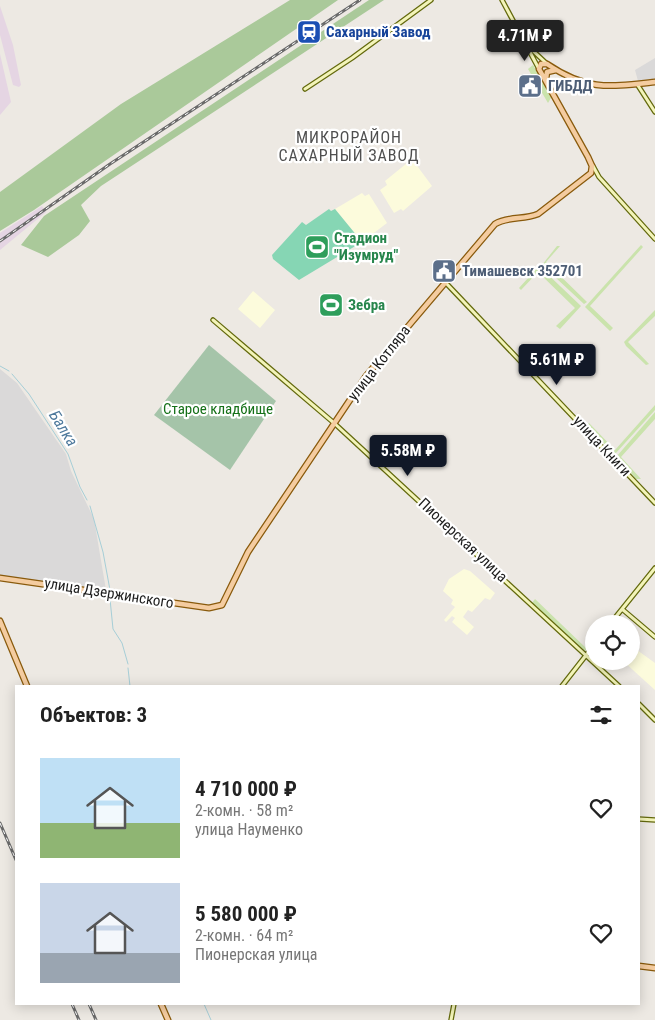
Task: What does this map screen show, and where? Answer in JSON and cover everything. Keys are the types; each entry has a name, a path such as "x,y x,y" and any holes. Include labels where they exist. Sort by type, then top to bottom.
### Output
{"main road":[{"path":"592,166 545,75 539,69 541,64 547,64 574,80 589,84 612,86 655,82"},
{"path":"545,75 547,64"},
{"path":"545,75 556,70"},
{"name":"улица Котляра","path":"218,607 225,601 248,552 382,355 495,224 501,220 531,217 538,214 591,173 592,166"},
{"name":"улица Дзержинского","path":"0,578 181,604 218,607"},
{"path":"0,621 27,685"},
{"path":"640,966 655,968"},
{"path":"161,1005 168,1020"}],"street":[{"path":"305,89 360,52 431,0"},
{"path":"502,0 539,69"},
{"path":"527,46 547,64"},
{"path":"637,84 655,112"},
{"path":"592,166 599,177 655,239"},
{"name":"улица Книги","path":"445,282 655,503"},
{"name":"Пионерская улица","path":"213,320 334,423 585,654"},
{"path":"617,615 655,568"},
{"path":"622,609 655,637"},
{"path":"563,685 585,656"},
{"name":"Пионерская улица","path":"602,670 618,685"},
{"path":"640,705 655,720"},
{"path":"640,819 655,820"},
{"path":"451,1020 454,1005"}],"shaded area":[{"path":"0,6 13,45 21,85 19,87 13,85 0,35"},
{"path":"0,54 11,102 0,115"},
{"path":"655,58 655,80 638,81 635,70"},
{"path":"412,159 432,186 403,211 401,209 394,213 380,190 387,185 385,181"},
{"path":"362,193 365,196 369,194 387,223 362,242 335,209"},
{"path":"42,206 46,212 0,250 0,233"},
{"path":"253,291 275,310 260,328 238,309"},
{"path":"0,369 17,383 66,454 71,471 94,519 106,590 0,576"},
{"path":"464,569 470,571 495,593 490,600 485,598 472,612 468,610 463,617 474,627 467,635 452,622 455,618 452,616 446,622 444,620 455,607 451,604 453,600 443,591 449,579"},
{"path":"640,652 655,663 655,690 633,670 640,670"}],"green space":[{"path":"290,0 338,0 34,210 0,231 0,192 121,104"},
{"path":"369,0 384,0 101,186 81,205 90,221 79,235 48,257 21,245 44,216"},
{"path":"533,65 552,96 548,103 528,69"},
{"name":"Стадион \"Изумруд\"","path":"329,209 331,211 335,209 362,242 299,280 273,259 272,255 302,222 306,225"},
{"path":"641,245 643,247 590,306 613,328 610,331 585,307"},
{"path":"557,246 560,246 546,262 587,302 584,304 542,265"},
{"path":"539,266 581,306 560,329 556,326 575,308 538,272 521,290 519,288"},
{"path":"655,310 655,316 628,342 649,364 646,365 624,342"},
{"name":"Старое кладбище","path":"209,345 276,401 230,470 154,415"},
{"path":"655,405 655,410 615,454 586,426 589,423 615,450"},
{"path":"655,412 655,419 621,457 641,479 636,479 617,456"},
{"path":"535,599 585,647 585,650 583,650 532,603"}],"waterway":[{"name":"Балка","path":"0,366 9,371"},
{"name":"Балка","path":"12,374 29,394 68,454 80,487 87,500"},
{"name":"Балка","path":"90,506 103,552 110,590"},
{"name":"Балка","path":"110,599 113,629 122,643 128,664"},
{"name":"Балка","path":"128,668 130,685"},
{"name":"Балка","path":"204,1005 211,1020"}],"railway":[{"path":"0,241 110,164 360,0"},
{"path":"0,823 15,858"},
{"path":"72,1005 79,1020"},
{"path":"89,1005 96,1020"}],"place":[{"name":"Сахарный Завод","path":"309,32"},
{"name":"ГИБДД","path":"530,86"},
{"name":"Стадион \"Изумруд\"","path":"317,247"},
{"name":"Тимашевск 352701","path":"444,271"},
{"name":"Зебра","path":"331,305"}],"district":[{"name":"МИКРОРАЙОН САХАРНЫЙ ЗАВОД","path":"349,146"}]}
